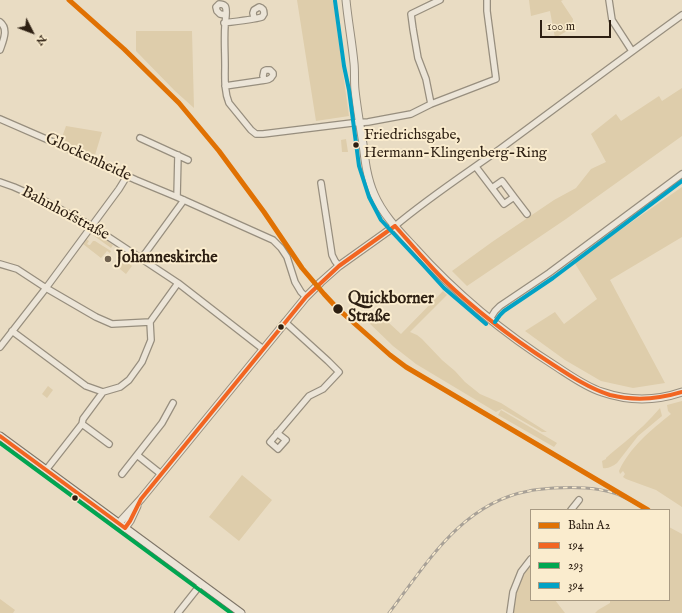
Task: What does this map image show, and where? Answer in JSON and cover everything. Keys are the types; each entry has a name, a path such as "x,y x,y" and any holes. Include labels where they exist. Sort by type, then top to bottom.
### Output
{"street":[{"path":"341,0 350,65 355,89"},
{"path":"346,0 354,64 355,89 365,165 374,195 381,208 395,226 443,278 473,305 540,356 573,377 600,392 621,397 645,398 682,392"},
{"path":"431,104 426,79 418,58 411,14 440,0"},
{"path":"225,15 225,86 228,102 251,130 256,134 263,134 368,122 411,114 431,104 496,79 487,11 487,0"},
{"path":"609,0 612,20 632,51"},
{"path":"122,525 126,515 141,499 285,322 319,284 339,266 682,15"},
{"path":"224,23 254,18"},
{"path":"0,22 5,28 0,50"},
{"path":"225,86 264,80"},
{"name":"Glockenheide","path":"0,119 273,240 287,257 295,282 306,297"},
{"path":"140,138 188,160"},
{"path":"177,197 178,155"},
{"path":"476,166 504,204 514,197"},
{"path":"490,319 500,306 549,273 682,174"},
{"path":"0,347 46,288 128,176"},
{"path":"492,188 502,181 528,214"},
{"name":"Bahnhofstraße","path":"0,182 41,199 92,226 178,283 263,349"},
{"path":"321,183 332,255 339,266"},
{"path":"141,259 184,200"},
{"path":"0,264 17,269 96,317 112,324 150,322"},
{"path":"12,331 86,386 103,392 120,387 129,380 141,364 151,340 150,322 178,283"},
{"path":"277,433 309,396 323,389 338,372 285,322"},
{"path":"46,470 82,424 83,419 103,392"},
{"path":"122,474 162,423 173,403"},
{"path":"82,424 109,444"},
{"path":"0,436 241,613"},
{"path":"137,455 161,474"},
{"path":"572,509 579,500"},
{"path":"510,613 513,592 521,572 530,560"},
{"path":"178,613 201,584"}],"shaded area":[{"path":"297,0 333,0 349,116 316,121"},
{"path":"529,0 563,0 561,1 573,19 572,28 555,38 550,11 531,16"},
{"path":"136,31 192,31 194,108 136,51"},
{"path":"682,88 682,136 566,219 467,286 452,271 554,200 576,188 591,169 606,162 591,134 616,114 621,121 659,96 662,101"},
{"path":"66,126 102,132 95,155 61,140"},
{"path":"346,139 348,152 342,152 341,140"},
{"path":"682,187 682,237 610,280 665,383 633,388 601,381 565,360 525,331 555,312 564,324 597,299 574,262"},
{"path":"94,232 113,245 111,248 90,233"},
{"path":"86,239 89,241 87,244 90,245 93,241 95,241 111,251 110,253 107,251 101,258 83,244"},
{"path":"121,258 132,266 126,274 115,265"},
{"path":"443,291 447,295 410,332 422,339 465,382 480,394 501,403 547,432 542,432 502,409 496,412 416,364 393,346 365,319 376,311 401,334"},
{"path":"48,386 53,390 47,398 42,394"},
{"path":"682,401 682,507 656,490 626,479 623,477 625,474 623,471 620,474 619,471 635,447 671,414 668,411 667,405"},
{"path":"660,408 662,416 638,436 617,463 609,468 603,468 602,461 639,430"},
{"path":"501,410 557,443 554,447 498,415"},
{"path":"242,475 272,500 239,541 209,517"},
{"path":"670,528 682,534 682,613 595,613 610,603 610,601 670,601"},
{"path":"530,566 530,601 556,601 565,613 513,613 514,600 524,575"},
{"path":"0,599 15,610 13,613 0,613"}],"railway":[{"path":"389,613 417,575 448,538 465,522 484,508 505,498 538,489 586,488 617,494 641,506"}],"rail line":[{"name":"A2","path":"69,0 124,49 179,103 219,151 264,212 302,268 337,308 390,355 406,367 646,509"}],"transit line":[{"name":"394","path":"335,1 359,166 369,197 381,220 444,288 486,324"},
{"name":"394","path":"495,322 504,311 553,278 682,181"},
{"name":"194","path":"395,226 438,274 469,303 521,343 579,381 610,395 637,399 655,398 682,392"},
{"name":"194","path":"125,528 141,499 306,297 339,266 395,226"},
{"name":"194","path":"0,436 125,528"},
{"name":"293","path":"0,443 231,613"}],"place":[{"name":"Friedrichsgabe, Hermann-Klingenberg-Ring","path":"356,145"},
{"name":"Johanneskirche","path":"108,259"},
{"name":"Quickborner Straße","path":"338,309"}]}
